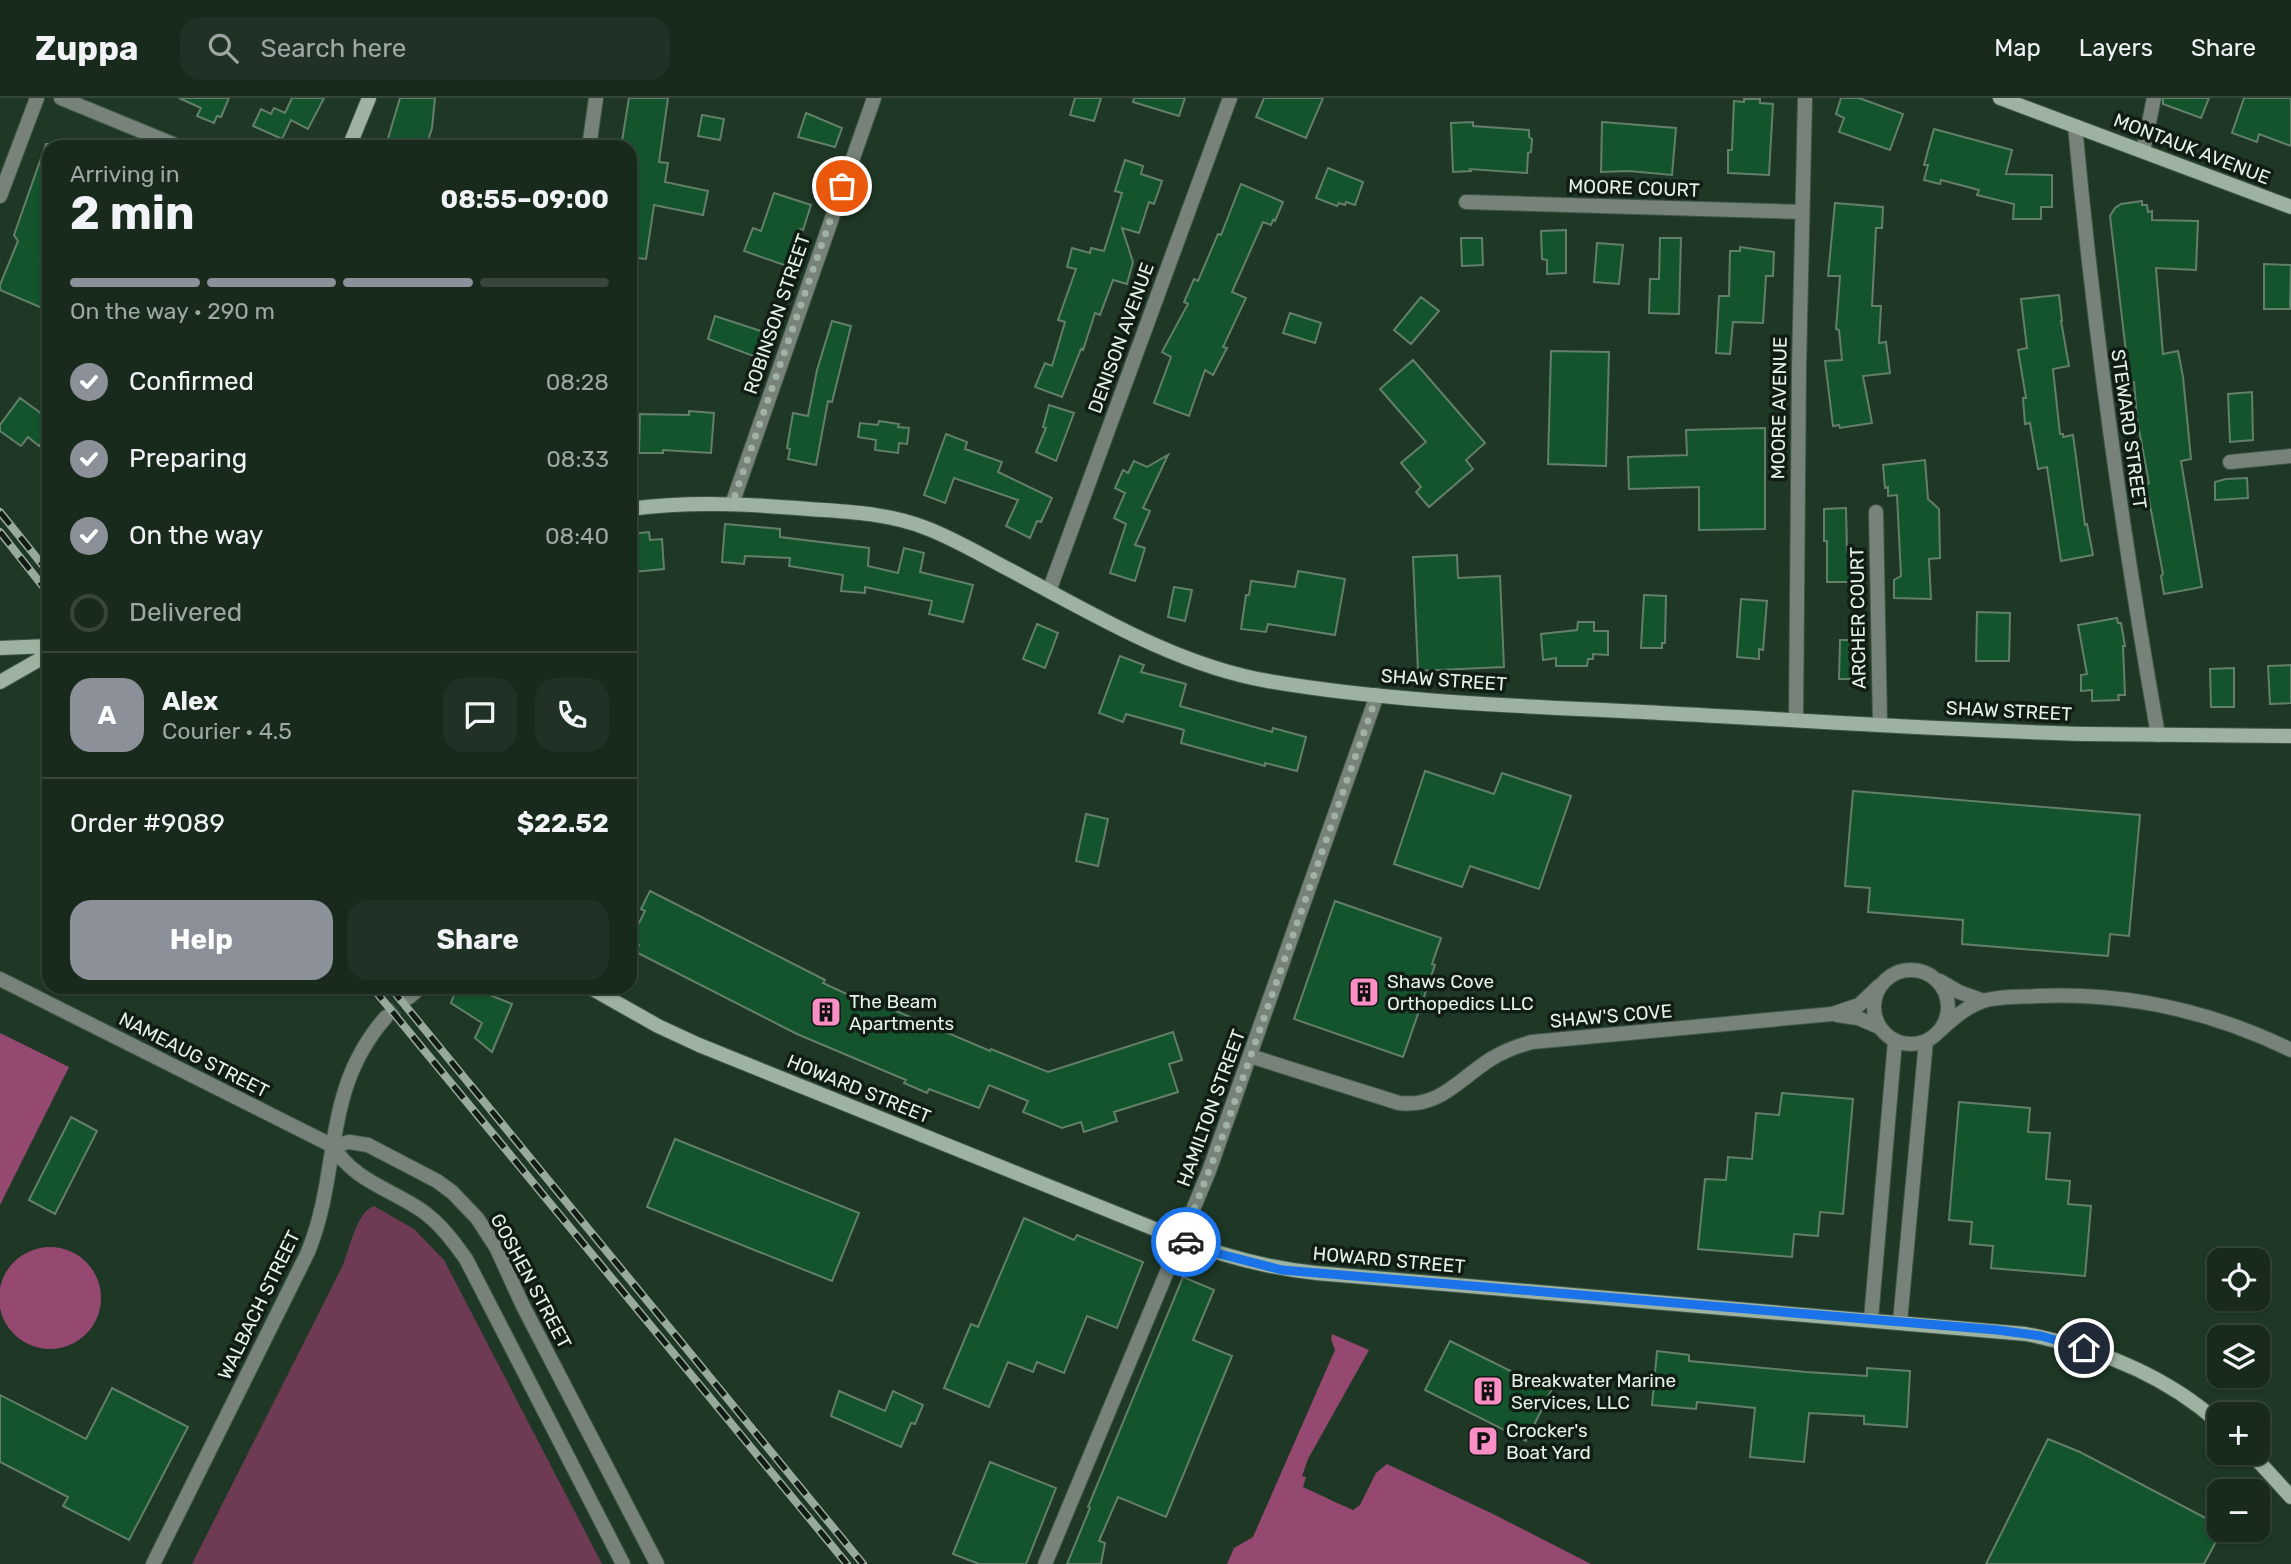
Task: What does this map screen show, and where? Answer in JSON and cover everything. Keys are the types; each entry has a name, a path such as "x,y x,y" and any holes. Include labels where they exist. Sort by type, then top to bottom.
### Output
{"street":[{"path":"0,196 37,98"},
{"path":"61,98 163,140"},
{"path":"352,140 369,98"},
{"path":"590,140 596,98"},
{"name":"ROBINSON STREET","path":"732,504 874,98"},
{"name":"DENISON AVENUE","path":"1049,591 1230,98"},
{"name":"MOORE AVENUE","path":"1796,719 1805,98"},
{"name":"MONTAUK AVENUE","path":"2000,98 2291,207"},
{"path":"2143,151 2154,98"},
{"name":"STEWARD STREET","path":"2075,126 2110,436 2158,734"},
{"name":"MOORE COURT","path":"1466,202 1802,212"},
{"path":"2231,462 2291,456"},
{"name":"SHAW STREET","path":"637,508 675,503 732,504 827,510 896,518 948,538 1161,646 1229,671 1264,680 1377,695 1469,703 2031,732 2291,736"},
{"name":"ARCHER COURT","path":"1876,512 1880,723"},
{"path":"0,648 42,646"},
{"path":"0,682 42,658"},
{"name":"HAMILTON STREET","path":"1045,1564 1209,1171 1377,695"},
{"path":"1983,1001 1958,1016 1931,1038 1905,1044 1895,1041 1879,1027 1873,1007 1879,986 1886,978 1906,969 1927,972 1959,992 1983,1001 2062,995 2141,1000 2222,1021 2291,1050"},
{"path":"1900,1322 1931,1038 1947,1017 1947,996 1936,978"},
{"name":"NAMEAUG STREET","path":"0,979 333,1146"},
{"name":"SHAW'S COVE","path":"1250,1056 1410,1105 1434,1100 1490,1060 1517,1046 1532,1042 1832,1014 1859,1005 1879,986"},
{"path":"409,997 413,994"},
{"name":"HOWARD STREET","path":"601,994 658,1026 699,1045 1216,1253 1282,1270 2026,1334 2084,1348 2129,1366 2164,1384 2207,1414"},
{"name":"SHAW'S COVE","path":"1832,1014 1858,1018 1879,1027"},
{"name":"WALBACH STREET","path":"153,1564 308,1252 325,1202 344,1087 360,1052 386,1017"},
{"path":"1871,1319 1895,1041"},
{"name":"GOSHEN STREET","path":"333,1146 349,1142 368,1145 437,1181 477,1218 496,1247 523,1306 657,1564"},
{"path":"333,1146 350,1169 423,1212 454,1242 466,1259 623,1564"},
{"path":"2262,1465 2291,1497"}],"shaded area":[{"path":"0,1033 69,1067 0,1205"},
{"path":"374,1206 414,1229 444,1260 602,1564 192,1564 342,1267 358,1223"},
{"path":"50,1247 70,1250 93,1269 98,1278 101,1298 98,1318 79,1341 70,1346 50,1349 30,1346 7,1327 2,1318 -1,1298 2,1278 21,1255 30,1250"},
{"path":"1332,1334 1369,1350 1308,1459 1302,1476 1306,1477 1303,1487 1344,1506 1371,1453 1619,1564 1227,1564 1234,1548 1253,1537 1335,1350"}],"pier":[{"path":"1381,1445 1509,1503 1623,1564 1591,1564 1387,1464 1376,1473 1360,1505 1353,1510 1327,1498 1330,1496 1342,1501 1365,1455"}],"building":[{"path":"179,98 229,98 221,117 217,116 214,123 197,116 201,108"},
{"path":"292,98 324,98 308,129 291,120 282,139 253,126 261,109 271,114 274,108 285,113"},
{"path":"400,98 435,98 428,140 388,140"},
{"path":"629,98 668,98 659,162 668,163 665,182 708,191 703,215 654,205 646,259 637,258 637,140 622,140"},
{"path":"1075,98 1101,98 1094,121 1070,115"},
{"path":"1134,98 1185,98 1179,116 1133,102"},
{"path":"1264,98 1323,98 1306,138 1256,117"},
{"path":"1841,98 1859,98 1903,114 1890,150 1839,132 1844,118 1836,114"},
{"path":"2163,98 2209,98 2201,118 2163,104"},
{"path":"2244,98 2291,98 2291,146 2259,134 2257,142 2232,133"},
{"path":"1744,99 1760,99 1760,103 1773,104 1769,175 1728,173 1734,101 1744,102"},
{"path":"806,113 842,128 835,147 798,137"},
{"path":"702,115 724,119 720,140 698,136"},
{"path":"1473,122 1473,126 1529,130 1529,137 1532,139 1527,173 1470,169 1471,171 1453,172 1451,123"},
{"path":"1602,122 1676,128 1672,175 1629,171 1601,172"},
{"path":"1934,129 2012,150 2006,174 2052,175 2052,207 2041,207 2041,219 2013,219 2014,204 1977,195 1979,190 1941,180 1940,184 1924,180 1928,165 1924,165"},
{"path":"42,155 42,308 0,290 18,241 14,235"},
{"path":"1125,160 1143,166 1141,174 1162,181 1154,204 1149,202 1139,233 1122,228 1133,262 1127,284 1113,280 1100,315 1095,313 1083,350 1081,349 1062,397 1035,387 1045,363 1052,366 1065,322 1058,320 1076,269 1067,267 1072,248 1090,253 1091,248 1104,251 1122,193 1115,191"},
{"path":"1328,168 1363,182 1355,205 1346,202 1345,205 1339,203 1337,206 1316,198"},
{"path":"1241,184 1283,202 1271,225 1263,222 1232,292 1246,298 1223,347 1227,348 1213,375 1205,370 1189,416 1154,403 1171,357 1162,352 1188,304 1184,302 1194,279 1198,281 1218,234 1221,235"},
{"path":"774,193 811,205 787,266 744,251 753,228 761,231"},
{"path":"2142,201 2142,205 2147,205 2148,212 2152,211 2152,220 2198,221 2196,270 2156,268 2163,354 2178,351 2183,377 2191,459 2181,461 2202,587 2164,594 2163,574 2146,484 2149,483 2137,419 2134,382 2131,383 2126,352 2110,216 2121,204"},
{"path":"1835,203 1883,207 1882,228 1876,228 1872,306 1881,306 1879,343 1886,342 1890,373 1863,376 1872,423 1840,428 1839,425 1833,426 1825,361 1842,360 1839,330 1836,329 1840,276 1828,276"},
{"path":"1566,230 1566,273 1547,274 1547,260 1542,259 1541,231"},
{"path":"1461,238 1482,238 1483,265 1462,266"},
{"path":"1660,238 1681,238 1679,314 1649,313 1650,279 1659,279"},
{"path":"1597,243 1623,245 1619,284 1594,282"},
{"path":"1740,247 1774,252 1773,276 1766,276 1763,323 1733,322 1730,354 1716,353 1719,296 1729,296 1730,251 1740,251"},
{"path":"2264,264 2291,265 2290,309 2264,309"},
{"path":"2059,295 2069,366 2053,369 2060,434 2063,434 2063,437 2073,435 2085,525 2087,524 2093,555 2061,561 2047,467 2038,469 2030,423 2025,424 2023,398 2026,398 2018,350 2027,348 2021,299"},
{"path":"1421,297 1439,311 1411,344 1394,330"},
{"path":"1290,313 1321,323 1315,343 1283,333"},
{"path":"715,316 764,332 756,357 708,339"},
{"path":"832,321 851,326 832,402 828,401 816,465 788,459 790,449 787,448 793,413 808,416 817,370"},
{"path":"1551,351 1609,352 1606,466 1548,464"},
{"path":"1413,360 1485,443 1466,460 1473,469 1429,507 1416,492 1421,487 1401,463 1426,442 1380,389"},
{"path":"2252,392 2253,440 2230,442 2228,394"},
{"path":"20,398 42,414 42,442 39,446 28,437 21,446 0,431 0,425"},
{"path":"1049,405 1074,413 1056,461 1036,452 1046,428 1043,427"},
{"path":"689,411 714,413 711,453 663,450 663,453 639,453 640,414 689,415"},
{"path":"879,421 909,428 907,444 899,443 898,453 875,450 876,440 858,437 860,423 878,425"},
{"path":"1765,428 1765,529 1699,530 1699,487 1629,489 1628,457 1687,455 1686,430"},
{"path":"946,434 967,442 965,449 1002,462 998,472 1052,498 1030,538 1006,526 1018,500 954,478 945,503 924,495"},
{"path":"1168,455 1143,508 1150,511 1135,545 1145,548 1135,581 1110,573 1126,524 1114,518 1125,493 1115,488 1123,470 1128,473 1134,461 1147,467"},
{"path":"1925,460 1928,499 1939,509 1940,558 1929,559 1931,599 1894,598 1894,580 1901,576 1897,495 1888,496 1883,465"},
{"path":"2247,478 2248,498 2215,500 2215,482"},
{"path":"1846,508 1847,552 1852,552 1852,582 1827,582 1824,509"},
{"path":"725,524 780,529 780,537 869,548 868,566 898,573 904,548 924,553 920,572 973,585 963,622 929,614 932,601 865,587 865,593 841,591 843,575 789,566 790,558 745,556 744,564 722,562"},
{"path":"649,532 650,540 662,539 664,569 637,572 637,533"},
{"path":"1457,555 1458,578 1500,576 1504,667 1418,671 1413,557"},
{"path":"1298,571 1345,579 1335,635 1268,624 1266,632 1241,629 1251,581 1295,587"},
{"path":"1174,587 1192,590 1185,621 1168,617"},
{"path":"1644,595 1666,596 1665,643 1662,643 1662,648 1641,648"},
{"path":"1741,599 1767,601 1763,650 1759,649 1759,659 1737,657"},
{"path":"1977,612 2010,613 2009,661 1976,661"},
{"path":"2117,618 2118,623 2121,623 2125,646 2125,695 2118,695 2119,700 2092,701 2092,690 2081,691 2081,675 2087,674 2078,625"},
{"path":"1578,622 1594,622 1594,631 1608,631 1608,655 1593,654 1593,659 1588,659 1587,666 1556,666 1556,658 1543,660 1541,634 1577,630"},
{"path":"1037,624 1058,633 1045,668 1023,659"},
{"path":"1840,640 1864,640 1864,679 1839,679"},
{"path":"1120,656 1144,665 1141,672 1186,684 1180,706 1272,732 1273,728 1306,737 1297,771 1265,763 1265,766 1181,743 1184,730 1126,714 1123,722 1099,713"},
{"path":"2291,665 2291,703 2270,704 2268,666"},
{"path":"2234,668 2234,707 2211,707 2210,669"},
{"path":"1425,771 1494,794 1502,773 1571,796 1539,889 1470,866 1462,887 1394,864"},
{"path":"1853,791 2140,815 2129,936 2110,934 2108,956 1962,944 1963,920 1868,912 1870,888 1845,886"},
{"path":"1086,814 1108,819 1098,866 1076,861"},
{"name":"The Beam Apartments","path":"650,891 855,998 868,999 990,1051 991,1049 1048,1072 1173,1032 1182,1060 1169,1064 1178,1092 1114,1112 1117,1121 1084,1132 1081,1122 1062,1128 1023,1112 1028,1101 989,1085 979,1108 929,1089 927,1093 904,1083 906,1080 797,1034 637,953 637,927 645,911 641,909"},
{"name":"Shaws Cove Orthopedics LLC","path":"1335,901 1441,938 1432,964 1435,965 1403,1057 1294,1019"},
{"path":"454,994 487,994 512,1004 492,1052 475,1038 482,1023 451,1003"},
{"path":"1782,1093 1853,1099 1843,1214 1820,1212 1818,1236 1794,1234 1792,1257 1698,1249 1705,1179 1726,1180 1728,1157 1752,1159 1756,1113 1779,1115"},
{"path":"1959,1102 2030,1108 2028,1132 2050,1133 2046,1179 2070,1181 2068,1204 2091,1206 2085,1276 1991,1268 1993,1246 1970,1244 1972,1222 1949,1220"},
{"path":"71,1117 97,1131 55,1214 29,1200"},
{"path":"675,1139 859,1213 832,1281 647,1207"},
{"path":"1024,1218 1074,1240 1077,1235 1143,1262 1117,1328 1087,1316 1064,1373 1037,1362 1033,1372 1008,1362 989,1407 944,1388 971,1324 978,1327"},
{"path":"1183,1277 1214,1290 1193,1340 1232,1356 1166,1517 1118,1497 1099,1541 1105,1543 1101,1564 1067,1564 1090,1508 1088,1507"},
{"name":"Breakwater Marine Services, LLC","path":"1450,1341 1551,1391 1526,1441 1425,1390"},
{"path":"1657,1351 1689,1355 1689,1361 1806,1372 1867,1376 1867,1368 1910,1371 1907,1427 1864,1424 1864,1416 1809,1413 1804,1462 1750,1457 1755,1408 1697,1402 1696,1409 1652,1405"},
{"path":"112,1388 188,1427 129,1540 63,1506 68,1497 0,1462 0,1395 86,1439"},
{"path":"839,1391 885,1411 893,1391 923,1405 915,1424 911,1423 901,1447 831,1416"},
{"path":"2048,1439 2080,1452 2207,1519 2207,1542 2216,1542 2204,1564 1986,1564"},
{"path":"990,1462 1056,1488 1026,1564 979,1564 953,1554"}],"tunnel":[{"path":"386,1017 409,997"}],"railway":[{"path":"0,512 42,564"},
{"path":"0,532 42,585"},
{"path":"378,994 847,1564"},
{"path":"396,994 863,1564"}],"way so far":[{"path":"842,186 732,504 867,514 914,523 1129,632 1195,660 1264,680 1377,695 1223,1135 1182,1240 1186,1242"}],"place":[{"name":"Shaws Cove Orthopedics LLC","path":"1364,992"},
{"name":"The Beam Apartments","path":"826,1012"},
{"name":"Breakwater Marine Services, LLC","path":"1488,1391"},
{"name":"Crocker's Boat Yard","path":"1483,1441"}],"route":[{"path":"1186,1242 1216,1253 1282,1270 1997,1330 2041,1336 2084,1348"}]}
